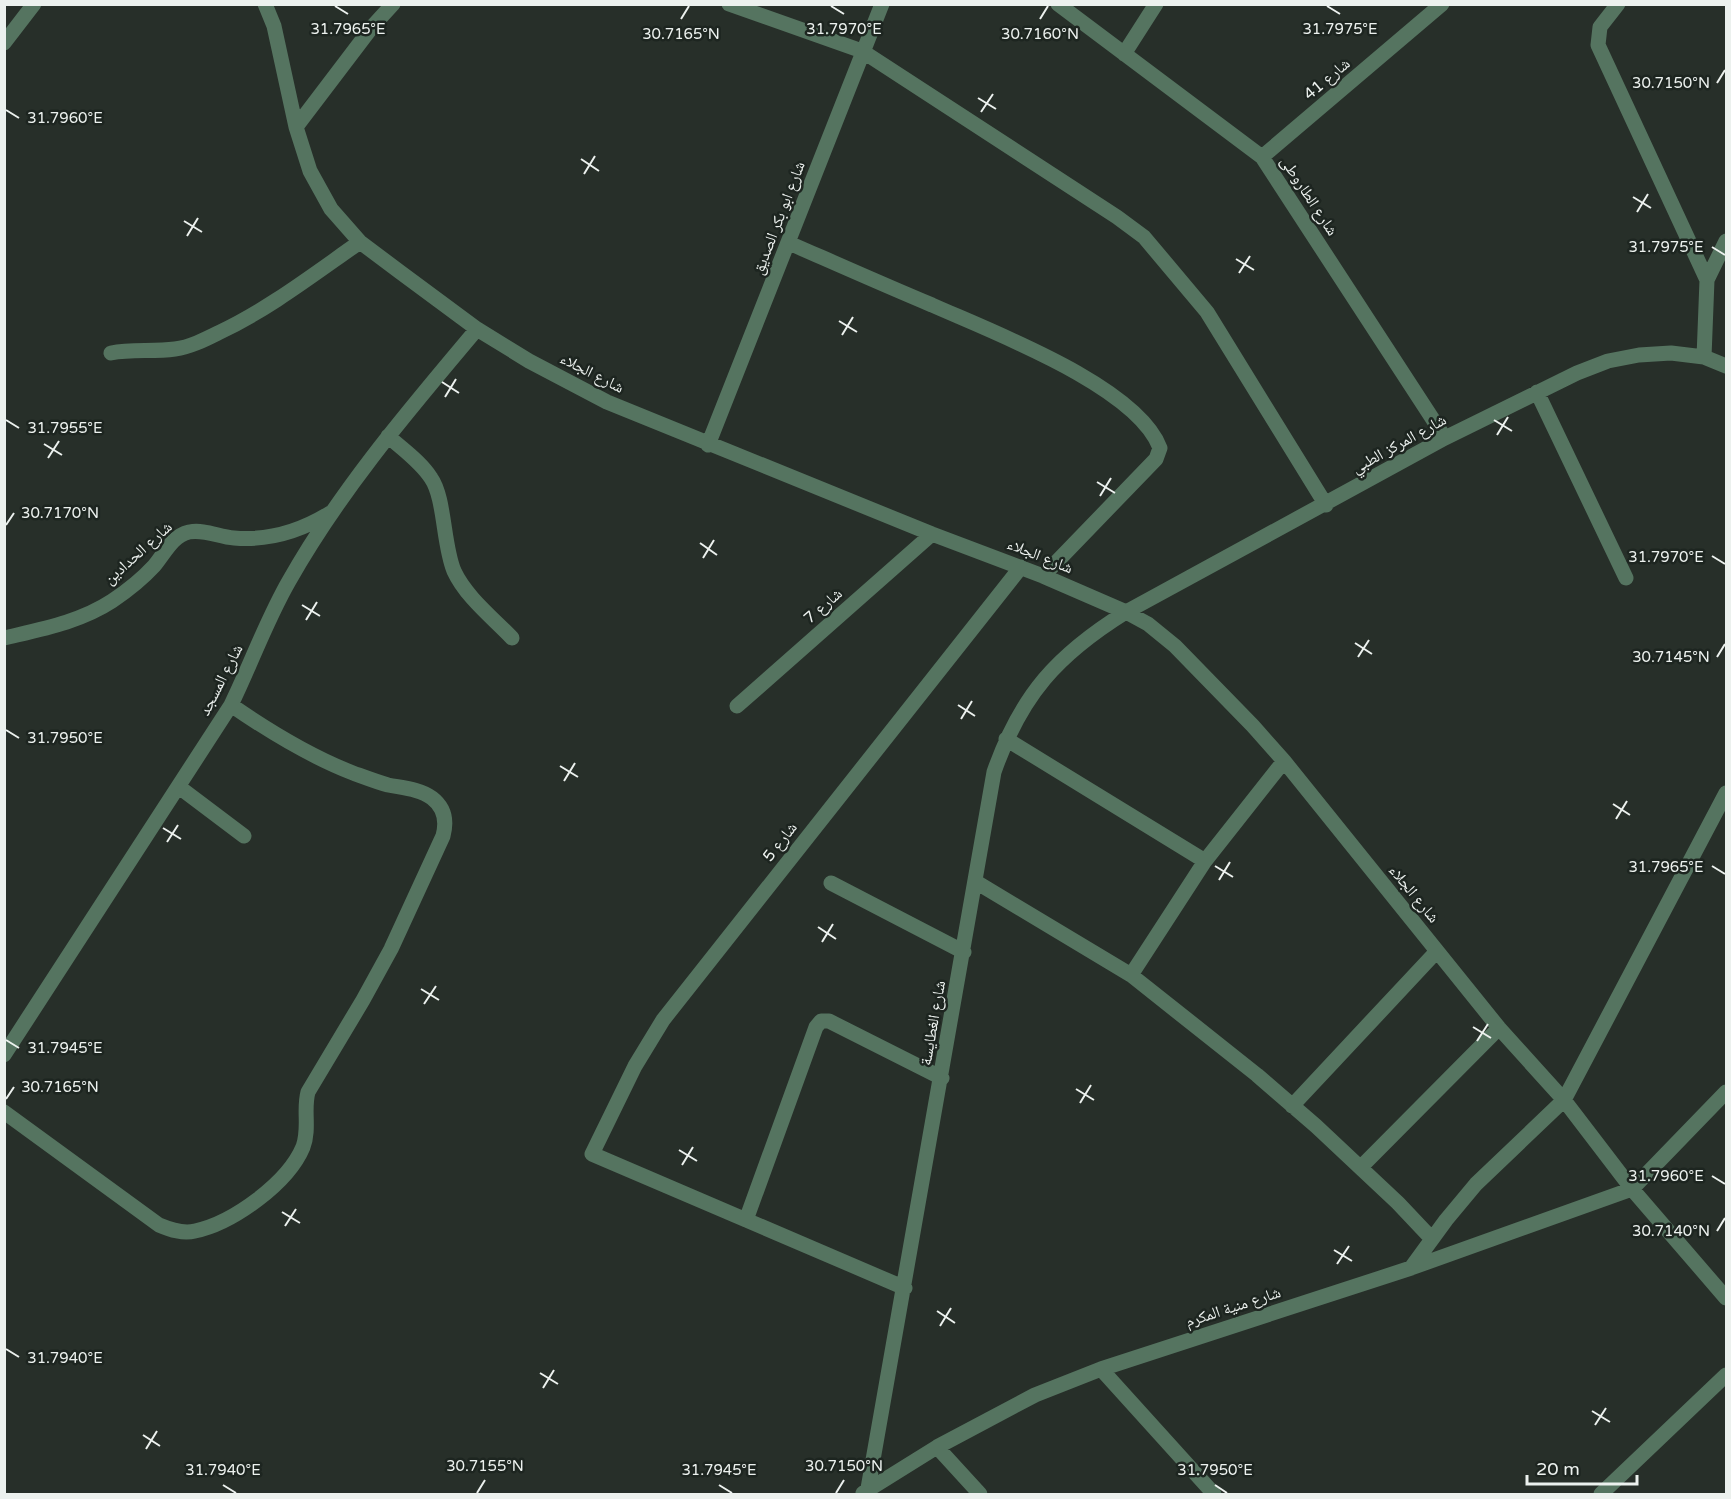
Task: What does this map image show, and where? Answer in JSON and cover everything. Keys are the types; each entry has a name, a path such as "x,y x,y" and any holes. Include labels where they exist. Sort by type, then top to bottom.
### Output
{"street":[{"path":"4,44 34,4"},
{"name":"شارع الجلاء","path":"265,4 274,26 296,127 310,171 331,209 360,242 477,329 529,362 606,402 708,445 1043,576 1126,612 1148,624 1174,646 1253,726 1284,762 1499,1028 1564,1100 1632,1189 1726,1298"},
{"path":"296,127 372,27 393,4"},
{"path":"729,4 862,51 1117,217 1144,237 1207,312 1326,505"},
{"name":"شارع ابو بكر الصديق","path":"708,445 882,4"},
{"name":"شارع الطاروطى","path":"1058,4 1262,157 1445,438"},
{"path":"1124,54 1156,4"},
{"name":"شارع 41","path":"1262,157 1442,4"},
{"path":"1618,4 1600,27 1598,45 1707,280"},
{"path":"1704,357 1707,280 1726,241"},
{"path":"111,353 131,349 175,349 197,343 240,322 277,300 360,242"},
{"path":"789,243 1046,355 1116,397 1151,430 1160,448 1156,459 1043,576"},
{"name":"شارع المسجد","path":"4,1055 231,705 254,657 270,616 332,511 388,436 477,329"},
{"name":"شارع المركز الطبي","path":"1126,612 1326,505 1445,438 1537,392 1608,361 1639,355 1671,353 1704,357 1726,366"},
{"path":"1537,392 1626,578"},
{"path":"388,436 432,479 438,494 445,542 455,573 469,593 512,638"},
{"name":"شارع الحدادين","path":"4,638 85,616 110,602 133,586 179,535 201,531 233,538 275,536 314,522 332,511"},
{"name":"شارع 7","path":"737,706 932,534"},
{"name":"شارع 5","path":"746,1220 592,1154 635,1065 663,1020 1021,567"},
{"name":"شارع الغطايسة","path":"865,1493 905,1288 994,772 1006,739 1023,707 1052,670 1096,631 1126,612"},
{"path":"4,1112 159,1225 183,1232 206,1227 249,1206 285,1175 298,1158 306,1137 308,1092 391,949 446,825 439,804 430,797 421,792 353,773 322,760 290,744 231,705"},
{"path":"1006,739 1205,861"},
{"path":"1131,975 1205,861 1284,762"},
{"path":"179,786 244,836"},
{"path":"1411,1268 1476,1184 1564,1100 1726,793"},
{"path":"976,882 1131,975 1257,1075 1361,1167 1432,1239"},
{"path":"831,883 964,952"},
{"path":"1292,1106 1437,951"},
{"path":"905,1288 746,1220 816,1027 821,1021 830,1021 942,1078"},
{"path":"1361,1167 1499,1028"},
{"path":"1632,1189 1726,1092"},
{"name":"شارع منية المكرم","path":"865,1493 937,1447 1035,1395 1101,1369 1411,1268 1632,1189"},
{"path":"1101,1369 1214,1494"},
{"path":"1601,1494 1726,1375"},
{"path":"937,1447 980,1494"}]}
